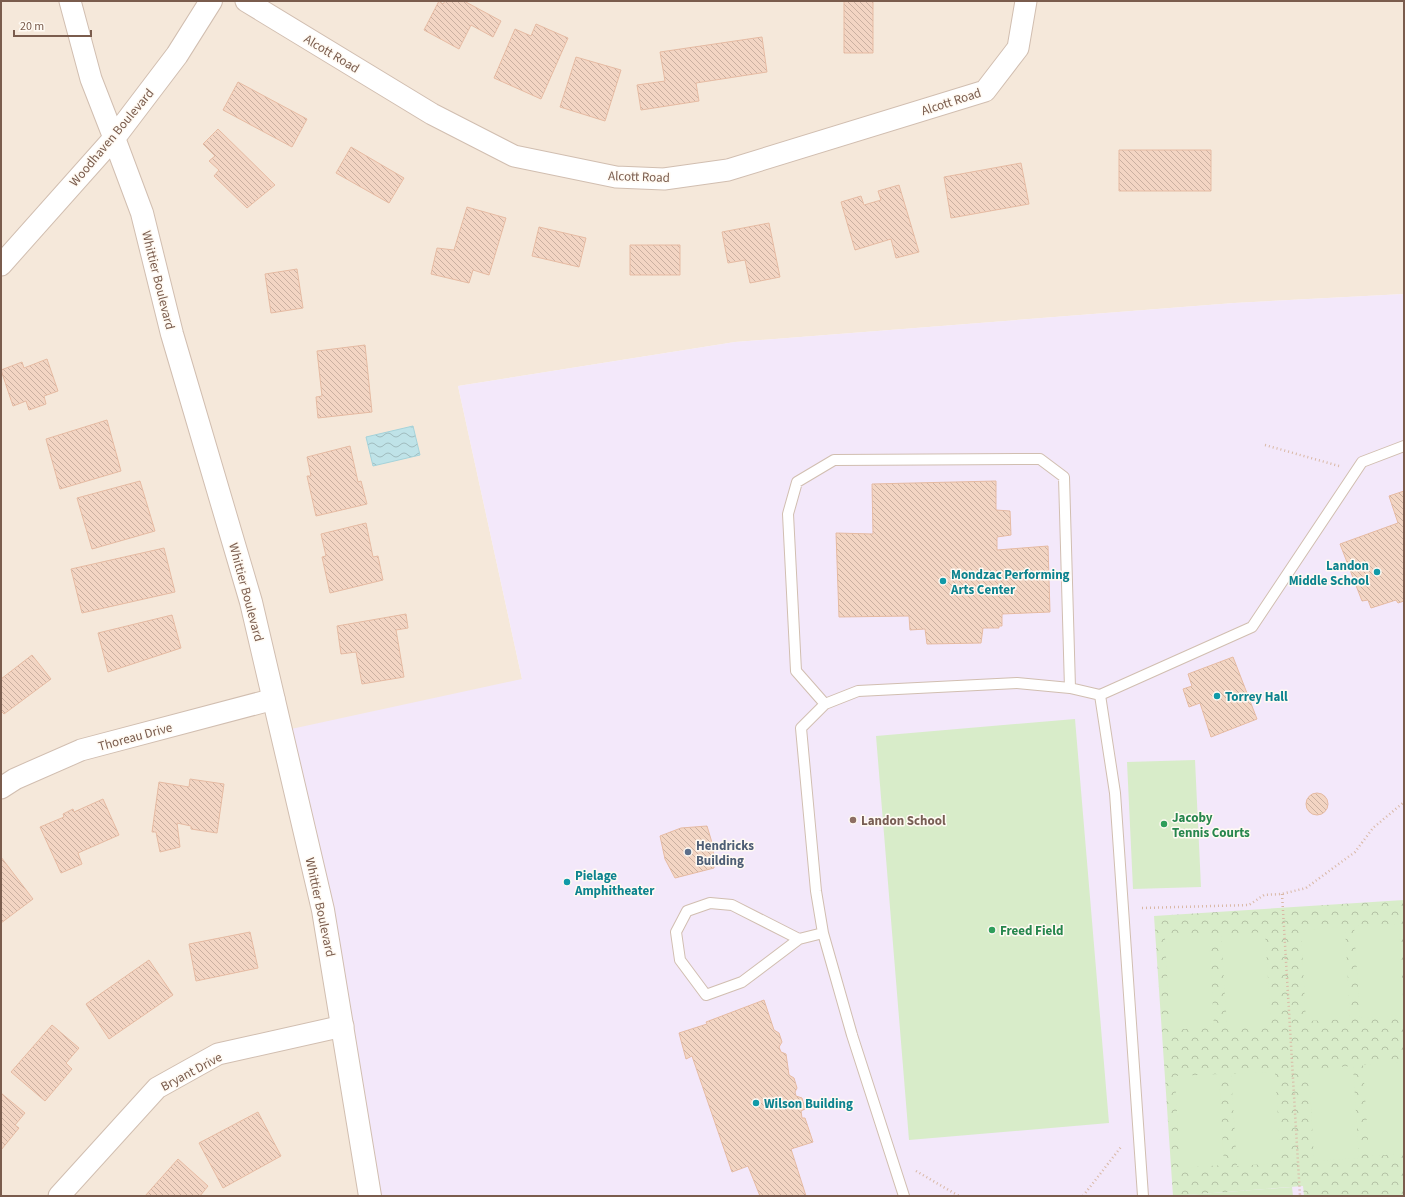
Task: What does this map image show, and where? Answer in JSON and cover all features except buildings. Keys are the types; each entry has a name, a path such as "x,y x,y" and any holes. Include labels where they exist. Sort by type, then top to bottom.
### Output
{"street":[{"name":"Whittier Boulevard","path":"70,1 91,79 142,213 172,334 251,602 323,910 370,1196"},
{"name":"Woodhaven Boulevard","path":"1,265 114,138 178,55 212,1"},
{"name":"Alcott Road","path":"246,1 432,114 514,156 616,177 664,179 728,170 985,91 1018,48 1026,1"},
{"name":"Thoreau Drive","path":"1,788 14,779 81,750 274,699"},
{"name":"Bryant Drive","path":"60,1196 157,1088 218,1054 343,1026"}],"lane":[{"path":"904,1196 852,1035 823,933 816,891 801,728 825,704 858,691 1017,683 1070,688 1100,696 1252,627 1362,462 1404,446"},
{"path":"825,704 796,671 788,514 797,482 834,460 1040,459 1064,477 1070,688"},
{"path":"1100,696 1115,793 1143,1196"},
{"path":"799,939 732,905 710,903 687,911 676,932 680,960 706,994 742,982 799,939 823,933"}],"path":[{"path":"1265,445 1343,467"},
{"path":"1138,908 1249,905 1264,895 1282,894 1306,888 1329,873 1355,852 1374,828 1404,802"},
{"path":"1282,894 1300,1196"},
{"path":"1083,1196 1138,1126"},
{"path":"892,1157 959,1196"}],"shaded area":[{"path":"1,1 1404,1 1404,294 1234,303 735,342 458,386 522,679 370,1196 1,1196"},
{"name":"Landon School","path":"1404,294 1404,1196 370,1196 282,731 522,679 458,386 735,342 1234,303"}],"green space":[{"name":"Freed Field","path":"1075,719 1109,1123 909,1140 876,736"},
{"name":"Jacoby Tennis Courts","path":"1195,760 1201,887 1133,889 1127,762"},
{"path":"1404,900 1404,1196 1304,1196 1303,1186 1173,1196 1154,916"},
{"path":"1399,924 1404,1015 1360,1018 1354,926"},
{"path":"1345,927 1350,1019 1306,1021 1301,930"},
{"path":"1265,932 1271,1024 1227,1026 1221,935"},
{"path":"1209,936 1214,1027 1170,1030 1165,938"},
{"path":"1404,1062 1404,1154 1369,1156 1363,1065"},
{"path":"1353,1066 1359,1158 1314,1161 1309,1069"},
{"path":"1275,1072 1281,1163 1237,1166 1231,1074"},
{"path":"1219,1074 1224,1165 1180,1168 1175,1076"},
{"path":"1292,1187 1293,1196 1173,1196"}],"water":[{"path":"413,426 420,455 373,466 366,437"}],"place":[{"name":"Landon Middle School","path":"1377,572"},
{"name":"Mondzac Performing Arts Center","path":"943,581"},
{"name":"Torrey Hall","path":"1217,696"},
{"name":"Landon School","path":"853,820"},
{"name":"Jacoby Tennis Courts","path":"1164,824"},
{"name":"Hendricks Building","path":"688,852"},
{"name":"Pielage Amphitheater","path":"567,882"},
{"name":"Freed Field","path":"992,930"},
{"name":"Wilson Building","path":"756,1103"}]}
